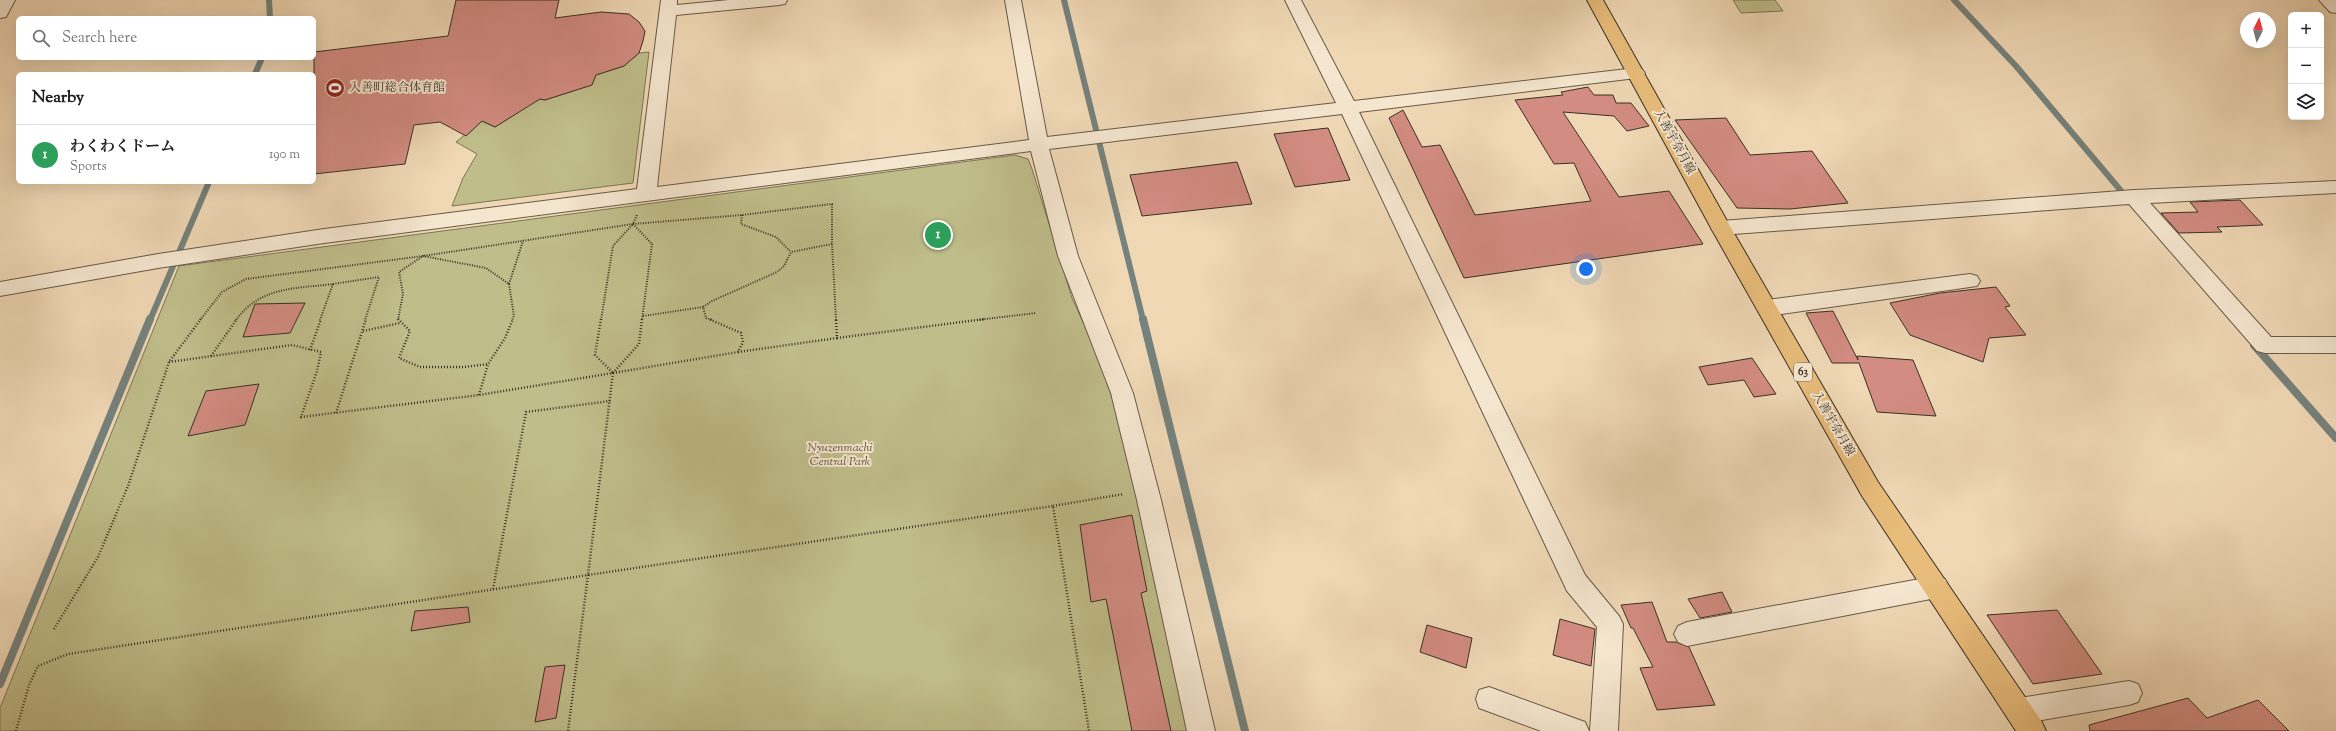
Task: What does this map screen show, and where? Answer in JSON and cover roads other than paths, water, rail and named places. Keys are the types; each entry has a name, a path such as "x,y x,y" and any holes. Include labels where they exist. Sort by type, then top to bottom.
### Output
{"main road":[{"name":"入善宇奈月線","path":"1595,0 1721,228 1870,489 2026,721"}],"street":[{"path":"0,13 7,0"},
{"path":"646,194 668,5 778,0"},
{"path":"1013,0 1039,145 1068,256 1122,394 1149,500 1201,731"},
{"path":"1293,0 1348,108 1576,583 1610,624 1604,731"},
{"path":"2327,0 2336,8"},
{"path":"0,289 158,261 324,236 1039,145 1636,73"},
{"path":"1721,228 2134,197 2336,187"},
{"path":"2134,197 2265,345 2336,345"},
{"path":"1767,308 1970,281"},
{"path":"1688,634 1936,587"},
{"path":"2026,721 2129,693"},
{"path":"1489,699 1575,731"}],"waterway":[{"path":"269,0 270,16"},
{"path":"1064,0 1143,320"},
{"path":"1954,0 2016,66 2127,198"},
{"path":"256,72 261,60"},
{"path":"150,320 208,184"},
{"path":"0,684 150,319"},
{"path":"1143,319 1245,731"},
{"path":"2254,345 2336,438"}],"place":[{"name":"入善町総合体育館","path":"335,88"},
{"name":"わくわくドーム","path":"938,235"}],"park label":[{"name":"Nyuzenmachi Central Park","path":"840,455"}]}
